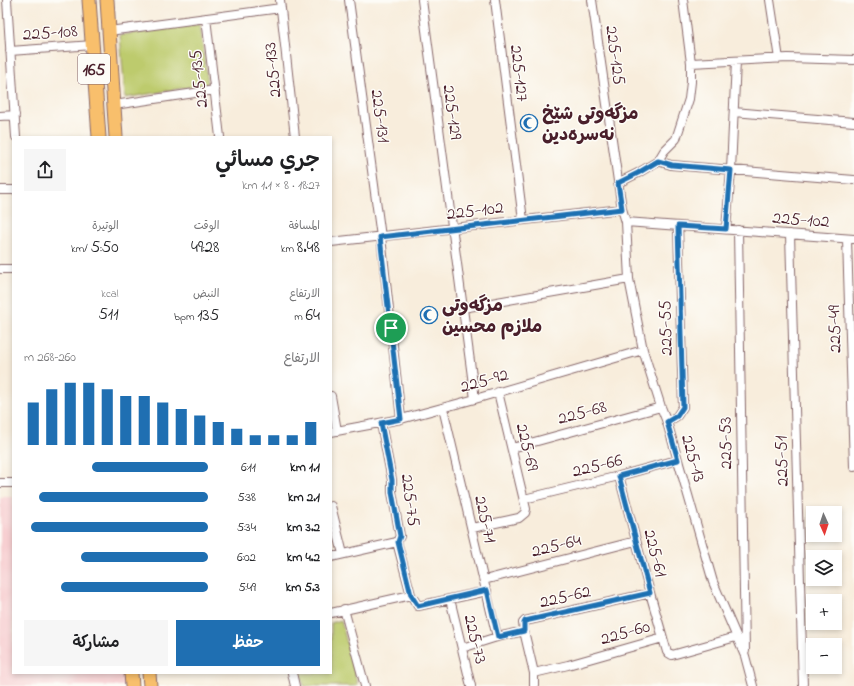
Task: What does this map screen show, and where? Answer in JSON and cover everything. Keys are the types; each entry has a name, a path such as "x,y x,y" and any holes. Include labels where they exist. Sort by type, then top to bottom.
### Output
{"main road":[{"name":"165","path":"90,0 99,136"},
{"name":"165","path":"107,0 116,136"},
{"path":"96,90 113,89"},
{"path":"131,674 132,686"},
{"path":"149,674 150,686"}],"street":[{"path":"7,0 16,136"},
{"name":"225-131","path":"349,0 380,237 401,419"},
{"name":"225-129","path":"422,0 475,399"},
{"name":"225-127","path":"495,0 523,220"},
{"name":"225-125","path":"592,0 622,209"},
{"path":"618,183 658,161 664,151 676,140 689,99 691,63 683,0"},
{"path":"770,0 779,59"},
{"path":"108,31 206,18 280,4"},
{"name":"225-133","path":"280,4 295,136"},
{"name":"225-135","path":"206,18 220,136"},
{"name":"225-108","path":"10,51 93,45"},
{"path":"691,63 788,58 854,60"},
{"path":"726,229 731,170 736,61"},
{"path":"114,105 215,90"},
{"path":"734,112 854,122"},
{"path":"0,116 15,116"},
{"path":"658,161 672,165 854,180"},
{"path":"0,190 12,190"},
{"name":"225-102","path":"332,242 622,209"},
{"name":"225-13","path":"622,209 626,222 629,279 643,350 667,422 713,582 745,656 753,686"},
{"name":"225-102","path":"626,222 850,239"},
{"name":"225-55","path":"667,422 677,416 683,407 678,226"},
{"name":"225-53","path":"738,230 745,656"},
{"name":"225-51","path":"790,234 803,686"},
{"name":"225-49","path":"850,239 854,467"},
{"path":"0,269 12,268"},
{"path":"463,308 629,279"},
{"name":"225-92","path":"334,432 401,419 443,408 643,350"},
{"name":"225-69","path":"472,528 518,518 525,513 526,509 498,392"},
{"name":"225-68","path":"512,448 661,407"},
{"path":"332,408 334,432"},
{"name":"225-71","path":"443,408 498,637"},
{"name":"225-75","path":"381,423 392,480 392,492 400,536 398,542 411,595 418,606 450,599"},
{"name":"225-66","path":"524,500 678,460"},
{"name":"225-61","path":"619,476 663,638"},
{"path":"0,483 12,483"},
{"path":"332,510 343,554"},
{"name":"225-64","path":"484,580 636,541"},
{"path":"332,557 398,542"},
{"path":"450,599 487,590"},
{"name":"225-62","path":"462,648 524,631 525,621 650,593"},
{"path":"332,613 411,595"},
{"name":"225-73","path":"450,599 471,686"},
{"path":"344,609 365,686"},
{"path":"524,631 534,673 534,686"},
{"name":"225-60","path":"534,673 663,638 667,652 672,655 736,637"},
{"path":"292,674 295,686"}],"shaded area":[{"path":"0,497 12,497 12,674 131,674 132,686 0,686"}],"green space":[{"path":"200,24 208,84 125,98 120,35"},
{"path":"341,620 358,686 304,686 300,674 332,674 332,623"}],"place":[{"name":"مزگه‌وتی شێخ نه‌سرەدین","path":"529,123"},
{"name":"مزگه‌وتی ملازم محسین","path":"429,315"}],"route":[{"path":"658,161 672,165 731,170 726,229 678,226 683,407 677,416 667,422 678,460 619,476 650,593 525,621 524,631 498,637 487,590 418,606 415,603 411,595 398,542 400,536 392,492 392,480 381,423 401,419 391,328 380,237 622,209 618,183 658,161"}]}
